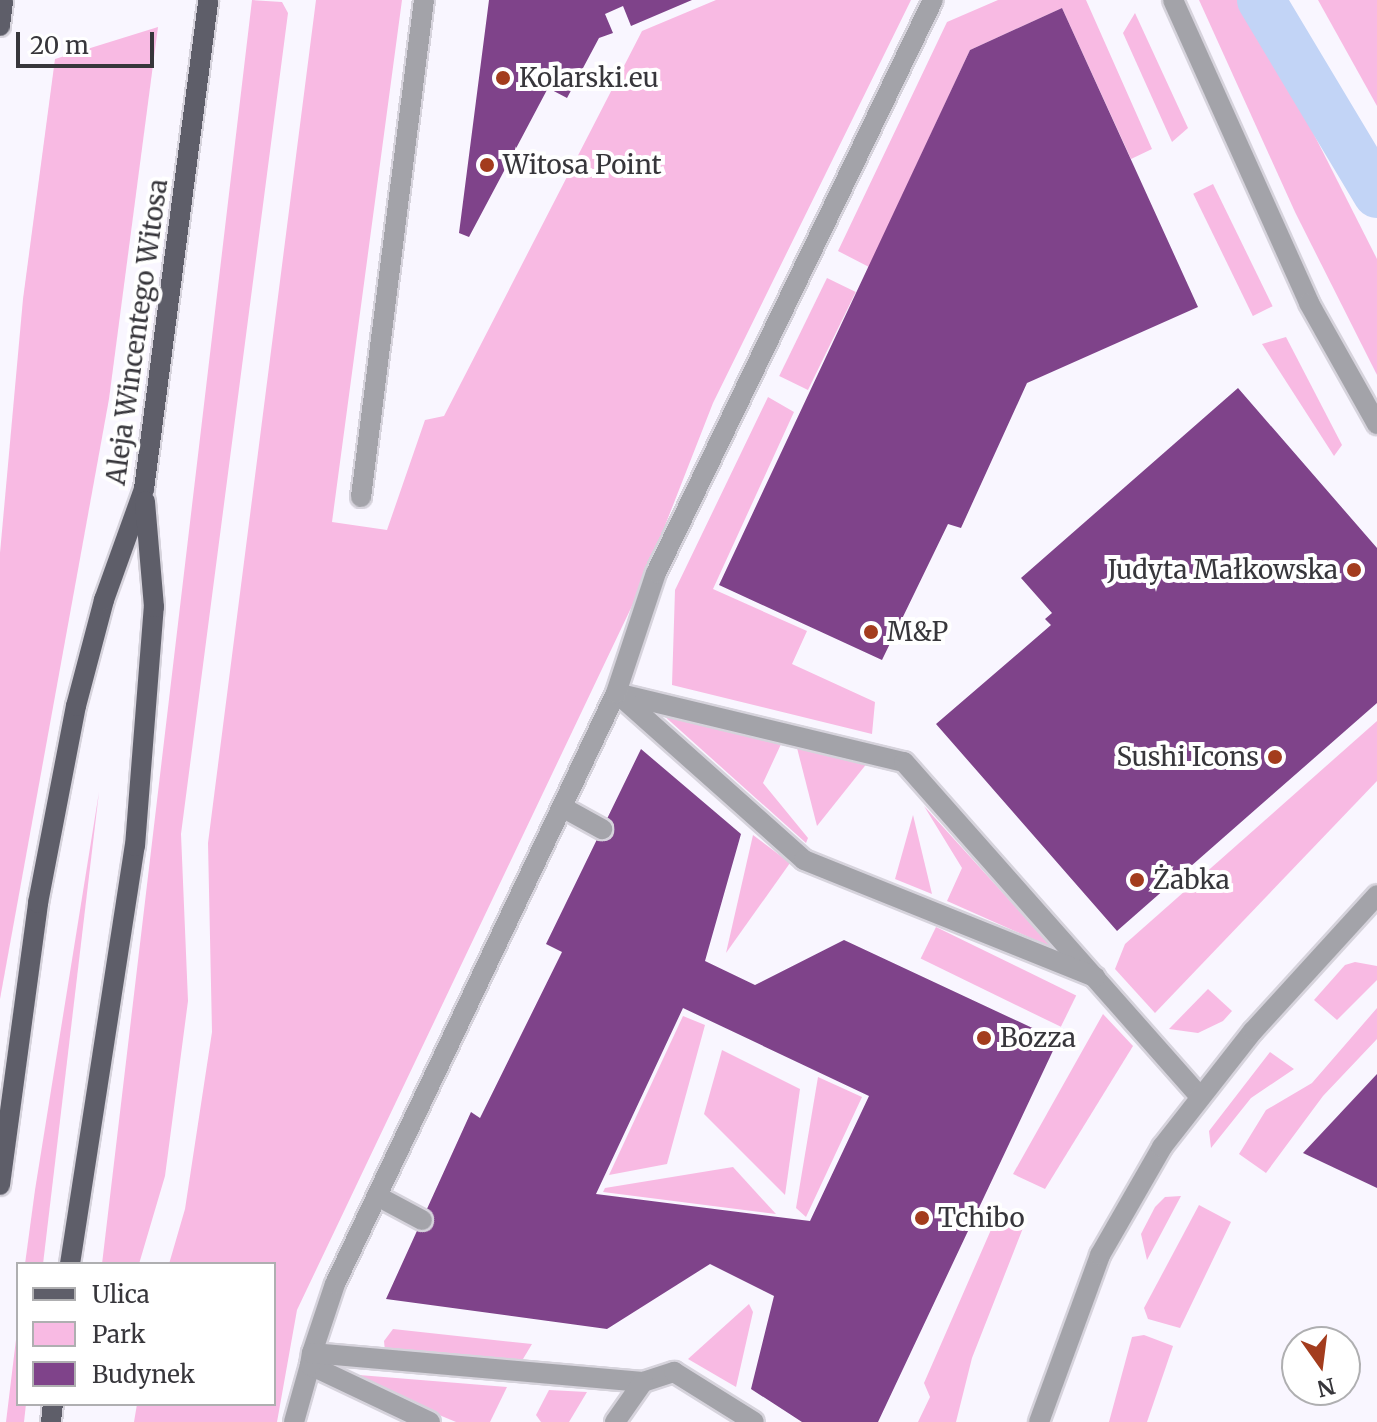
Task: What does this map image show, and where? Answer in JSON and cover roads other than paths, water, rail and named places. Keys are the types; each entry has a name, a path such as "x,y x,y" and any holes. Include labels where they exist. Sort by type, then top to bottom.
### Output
{"main road":[{"path":"0,26 3,0"},
{"name":"Aleja Wincentego Witosa","path":"0,1185 38,903 76,706 104,600 144,489 208,0"},
{"path":"70,1262 135,846 154,607 144,489"}],"street":[{"path":"361,497 424,0"},
{"path":"294,1422 335,1284 616,693 656,573 933,0"},
{"path":"1173,0 1309,303 1377,424"},
{"path":"616,693 904,762 1099,978 1199,1096"},
{"path":"616,693 804,860 1099,978"},
{"path":"562,807 602,829"},
{"path":"1039,1422 1100,1255 1134,1191 1199,1096 1377,895"},
{"path":"377,1196 422,1220"},
{"path":"311,1359 643,1382 674,1372 754,1422"},
{"path":"311,1359 430,1422"},
{"path":"615,1422 643,1382"}],"waterway":[{"path":"1261,0 1377,194"}],"place":[{"name":"Kolarski.eu","path":"503,78"},
{"name":"Witosa Point","path":"487,165"},
{"name":"Judyta Małkowska","path":"1354,570"},
{"name":"M&P","path":"871,632"},
{"name":"Sushi Icons","path":"1275,757"},
{"name":"Żabka","path":"1137,880"},
{"name":"Bozza","path":"984,1038"},
{"name":"Tchibo","path":"922,1218"}]}
